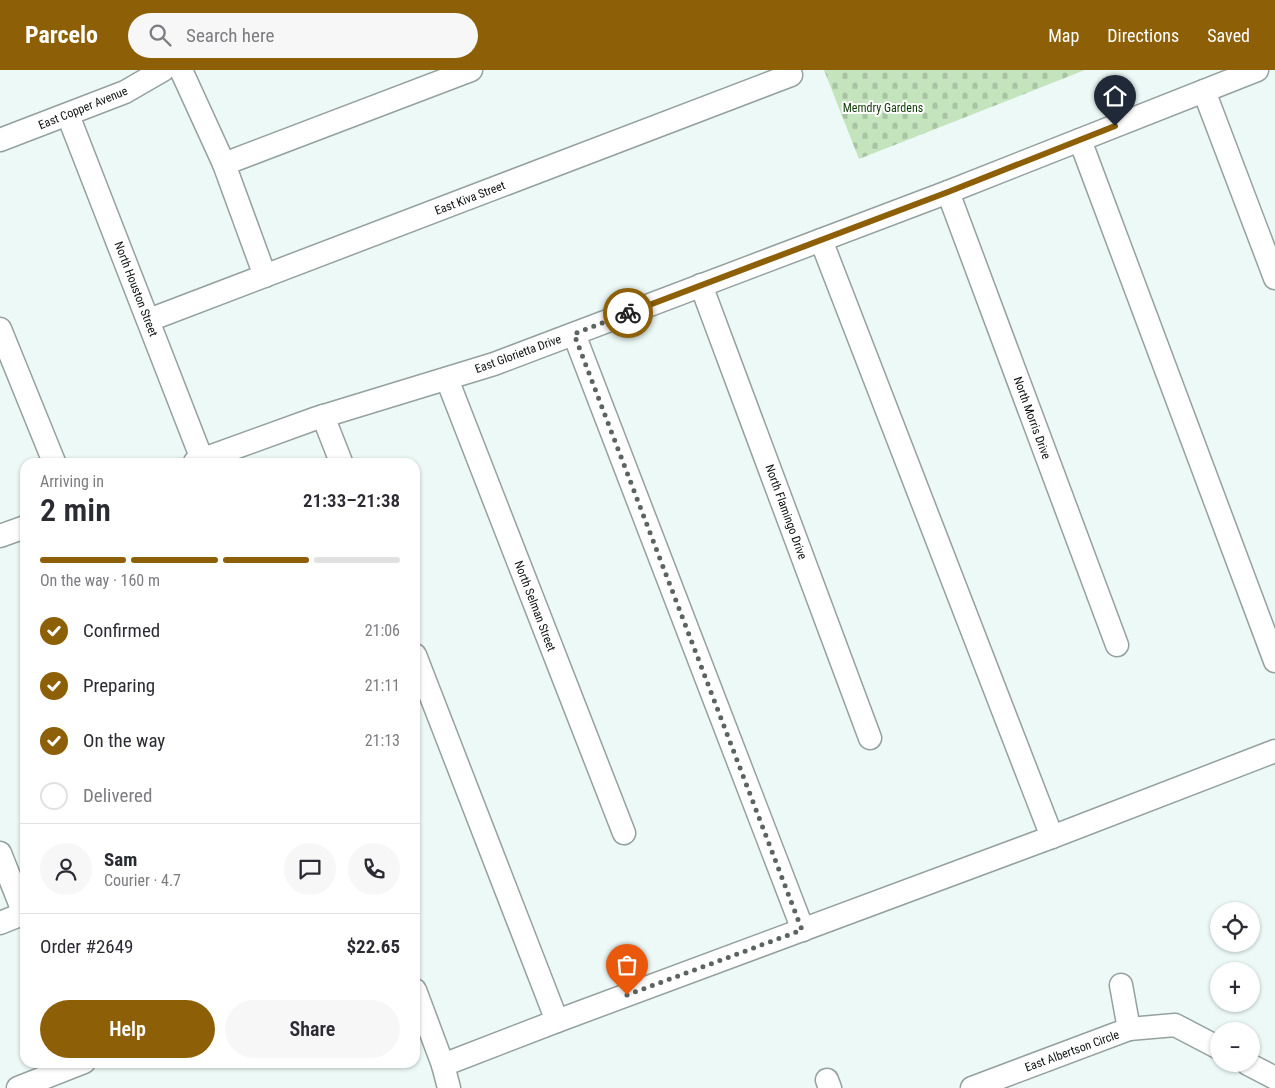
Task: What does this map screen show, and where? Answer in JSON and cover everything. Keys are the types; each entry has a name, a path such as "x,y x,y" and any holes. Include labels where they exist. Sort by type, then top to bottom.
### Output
{"street":[{"name":"East Copper Avenue","path":"0,140 126,92 163,70"},
{"path":"181,70 224,164 265,276"},
{"path":"224,164 471,70"},
{"name":"East Glorietta Drive","path":"211,458 323,416 494,364 948,192 1257,70"},
{"name":"East Kiva Street","path":"149,320 790,73"},
{"path":"1204,91 1275,278"},
{"name":"North Houston Street","path":"68,115 149,320 199,458"},
{"path":"1080,140 1275,661"},
{"name":"North Morris Drive","path":"948,192 1117,645"},
{"path":"821,240 1052,837"},
{"name":"North Flamingo Drive","path":"701,285 870,738"},
{"path":"0,329 52,458"},
{"path":"574,334 802,930"},
{"name":"North Selman Street","path":"447,379 624,833"},
{"path":"323,416 339,458"},
{"path":"0,536 20,529"},
{"path":"420,668 557,1021"},
{"path":"443,1065 1052,837 1275,751"},
{"path":"0,853 20,903"},
{"path":"0,923 20,915"},
{"name":"East Albertson Circle","path":"972,1088 1129,1029 1121,984"},
{"path":"420,1003 443,1065 449,1088"},
{"path":"1129,1029 1175,1025 1210,1043"},
{"path":"18,1088 69,1068"},
{"path":"1260,1070 1275,1078"}],"green space":[{"name":"Memdry Gardens","path":"824,70 1085,70 859,159"}],"way so far":[{"path":"627,995 802,930 574,334 628,313"}],"route":[{"path":"628,313 948,192 1115,126"}]}
